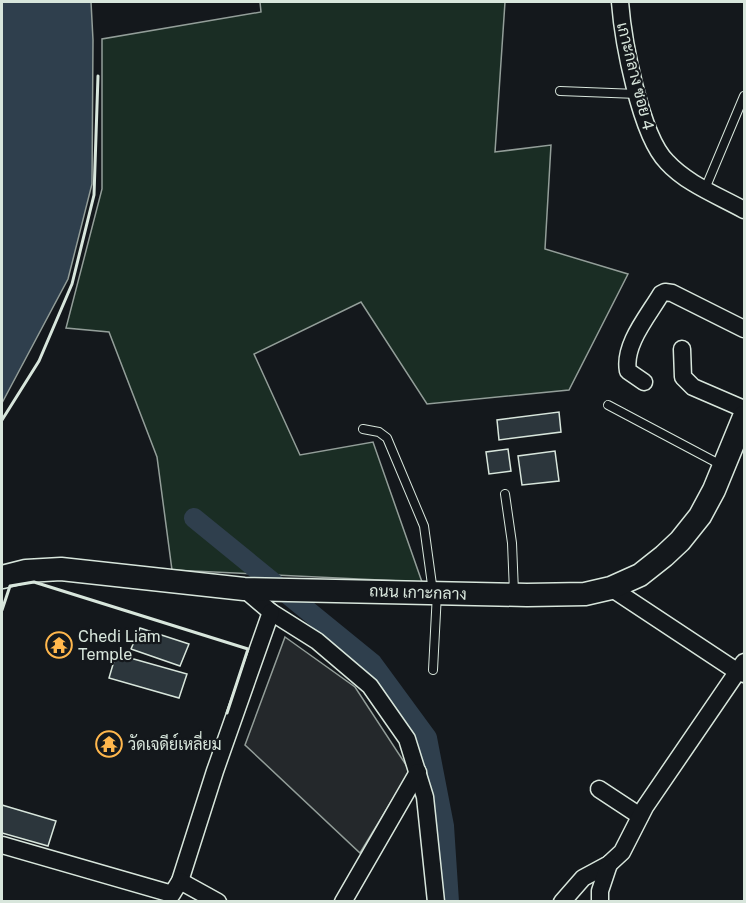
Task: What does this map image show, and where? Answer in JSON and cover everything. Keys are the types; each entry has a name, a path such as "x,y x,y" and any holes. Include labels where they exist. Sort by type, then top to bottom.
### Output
{"street":[{"name":"เกาะกลาง ซอย 4","path":"620,2 621,19 637,94 645,123 656,149 680,175 744,210"},
{"path":"644,382 628,371 626,360 629,348 661,294 672,293 744,329"},
{"path":"682,349 683,377 693,387 743,421"},
{"name":"ถนน เกาะกลาง","path":"2,577 26,571 61,570 244,589 514,595 585,594 612,588 639,575 680,541 700,516 714,490 743,421"},
{"path":"562,902 583,878 609,864 622,852 640,816 742,669 612,588"},
{"path":"244,589 271,612 317,641 370,686 407,739 425,797 436,902"},
{"path":"176,888 271,612"},
{"path":"343,902 418,772"},
{"path":"599,789 640,816"},
{"path":"2,845 176,888 218,902"},
{"path":"600,902 600,891 609,864"}],"lane":[{"path":"560,91 637,94"},
{"path":"705,189 744,96"},
{"path":"608,405 723,466"},
{"path":"363,429 379,432 387,438 424,526 435,593 433,669"},
{"path":"505,494 512,543 514,595"}],"green space":[{"path":"260,2 505,2 495,152 551,145 545,249 628,274 569,390 427,404 361,302 254,354 300,455 373,442 422,582 172,570 157,457 109,332 66,328 102,189 102,39 261,12"}],"shaded area":[{"path":"285,637 355,687 410,771 360,853 245,745"}],"water":[{"path":"2,2 91,2 93,40 92,184 68,279 2,403"}],"building":[{"path":"559,412 561,432 499,440 497,420"},
{"path":"508,449 511,471 489,474 486,452"},
{"path":"555,451 559,481 522,485 518,456"},
{"path":"140,628 189,644 180,666 131,649"},
{"path":"116,654 187,674 179,698 109,678"},
{"path":"2,805 56,821 48,846 2,833"}],"waterway":[{"path":"194,518 372,663 427,738 444,826 449,902"}],"wall":[{"path":"2,420 39,361 72,284 94,195 98,76"},
{"path":"2,610 10,586 34,582 248,649 227,713"}],"place":[{"name":"Chedi Liam Temple","path":"59,645"},
{"name":"วัดเจดีย์เหลี่ยม","path":"109,744"}]}
